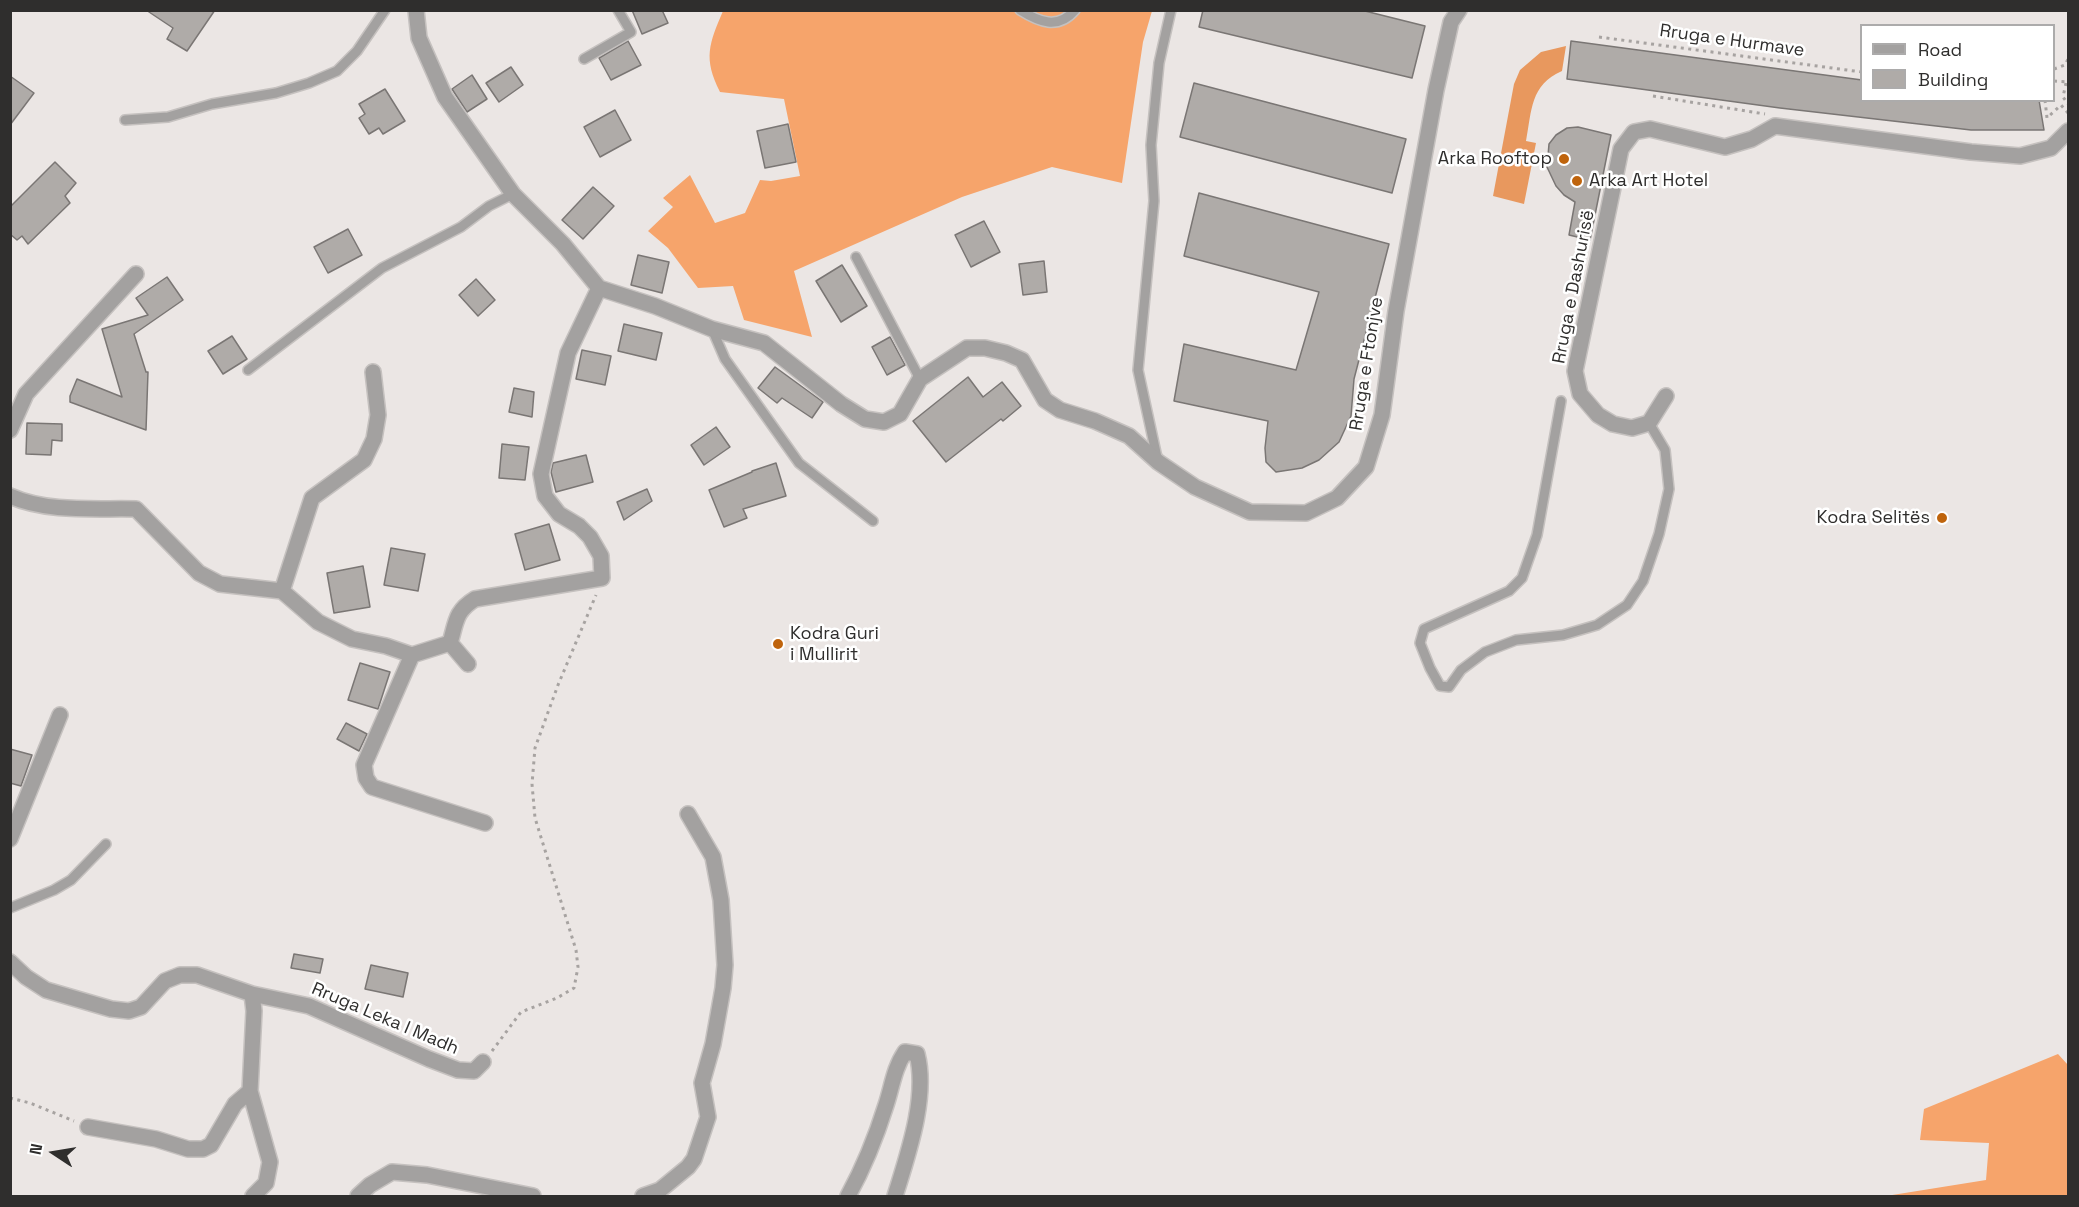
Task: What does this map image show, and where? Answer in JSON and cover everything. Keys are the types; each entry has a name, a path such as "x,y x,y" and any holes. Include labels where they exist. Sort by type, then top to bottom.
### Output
{"street":[{"path":"416,10 419,38 445,97 513,194 563,244 599,288 712,328 764,343 841,404 865,419 884,422 900,414 920,379"},
{"name":"Rruga e Ftonjve","path":"920,379 968,348 985,348 1006,353 1022,360 1046,400 1060,410 1095,421 1129,436 1158,462 1195,487 1250,512 1306,513 1337,498 1366,467 1382,415 1396,311 1436,90 1451,22 1459,10"},
{"path":"1775,126 1971,152 2020,156 2051,148 2068,131"},
{"name":"Rruga e Dashurisë","path":"1649,423 1632,428 1613,424 1598,415 1580,394 1575,372 1621,149 1634,132 1650,129 1725,147 1752,139 1775,126"},
{"path":"10,430 26,394 136,274"},
{"path":"450,643 458,614 465,605 475,599 602,578 601,556 590,537 579,526 559,514 545,496 541,474 568,353 599,288"},
{"path":"282,591 312,498 364,460 374,439 378,415 373,372"},
{"path":"1649,423 1666,396"},
{"path":"10,496 23,502 65,507 136,509 200,573 220,584 282,591 318,622 352,639 386,646 412,655 450,643"},
{"path":"450,643 468,664"},
{"path":"412,655 364,765 366,778 372,787 485,823"},
{"path":"10,839 60,715"},
{"path":"649,1196 677,1178 688,1167 703,1138 708,1117 702,1083 713,1044 723,988 725,965 721,900 713,858 688,814"},
{"name":"Rruga Leka I Madh","path":"10,962 26,977 46,990 111,1009 129,1011 141,1007 165,981 180,975 196,975 252,994 309,1006 381,1039 458,1070 474,1071 483,1062"},
{"path":"252,994 254,1011 250,1091 270,1162 266,1183 253,1197"},
{"path":"848,1197 869,1153 888,1101 895,1069 905,1052 917,1054 920,1083 912,1142 895,1197"},
{"path":"88,1127 156,1139 188,1149 202,1149 211,1145 235,1104 250,1091"},
{"path":"358,1197 370,1185 392,1172 427,1175 533,1197"}],"lane":[{"path":"125,120 168,117 212,104 276,93 309,83 337,71 357,51 385,10"},
{"path":"584,59 631,32 618,10"},
{"path":"1020,10 1038,21 1058,22 1075,10"},
{"path":"1158,462 1138,370 1154,201 1151,145 1159,63 1171,10"},
{"path":"248,370 382,268 461,227 489,206 513,194"},
{"path":"856,257 920,379"},
{"path":"712,328 725,359 799,463 873,521"},
{"path":"1562,401 1551,450 1537,535 1522,578 1509,591 1424,629 1420,643 1440,686 1449,687 1461,670 1485,652 1516,640 1563,635 1597,625 1627,605 1643,581 1659,534 1669,489 1665,450 1649,423"},
{"path":"10,908 54,890 71,880 106,844"}],"path":[{"name":"Rruga e Hurmave","path":"1599,37 1860,72"},
{"path":"2055,69 2068,60"},
{"path":"2067,83 2063,97 2068,104"},
{"path":"1653,96 1768,114 1775,126"},
{"path":"2045,102 2047,118 2061,105 2068,113"},
{"path":"483,1062 521,1012 557,998 574,988 578,967 576,950 535,818 532,784 536,748 558,685 602,578"},
{"path":"10,1098 30,1102 88,1127"}],"shaded area":[{"path":"723,11 1152,11 1143,42 1122,183 1052,167 962,197 794,271 812,337 744,320 733,286 698,288 668,248 648,231 673,207 663,198 690,175 715,223 745,213 760,180 771,181 800,176 784,99 720,92 711,70 710,51 711,42"},
{"path":"1566,46 1562,71 1544,83 1534,100 1526,141 1536,143 1524,204 1493,196 1514,84 1520,70 1541,52"},
{"path":"2058,1054 2068,1065 2068,1196 1886,1196 1986,1180 1989,1143 1920,1140 1924,1109"}],"building":[{"path":"146,10 215,10 187,51 167,39 173,28"},
{"path":"632,10 662,10 668,23 642,34"},
{"path":"1203,10 1361,10 1425,26 1412,78 1199,27"},
{"path":"628,41 641,65 611,80 599,58"},
{"path":"1571,41 1860,80 1860,102 2039,102 2044,130 1971,130 1780,108 1567,79"},
{"path":"511,67 523,85 499,102 486,83"},
{"path":"472,75 487,99 467,112 452,89"},
{"path":"10,76 34,93 10,125"},
{"path":"1194,83 1406,139 1392,193 1180,137"},
{"path":"385,89 405,121 383,134 379,128 369,134 359,118 365,114 359,104"},
{"path":"615,110 631,140 600,157 584,127"},
{"path":"788,124 796,162 765,168 757,131"},
{"name":"Arka Art Hotel","path":"1578,127 1611,135 1590,240 1569,235 1575,202 1556,186 1547,167 1549,144 1556,135 1567,128"},
{"path":"55,162 76,183 65,196 70,203 28,244 22,236 17,240 10,234 10,207"},
{"path":"593,187 614,206 583,239 562,220"},
{"path":"1199,193 1389,244 1354,379 1351,416 1339,442 1319,460 1302,468 1276,472 1266,462 1268,421 1174,401 1184,344 1296,370 1319,292 1184,256"},
{"path":"984,221 1000,252 971,267 955,235"},
{"path":"348,229 362,255 328,273 314,247"},
{"path":"638,255 669,262 662,293 631,285"},
{"path":"1044,261 1047,292 1023,295 1019,264"},
{"path":"842,265 867,306 841,322 816,281"},
{"path":"167,277 183,300 134,334 146,372 148,372 146,430 70,402 77,379 122,397 102,329 148,315 136,298"},
{"path":"476,279 495,300 478,316 459,295"},
{"path":"624,324 662,333 656,360 618,351"},
{"path":"232,336 247,359 223,374 208,351"},
{"path":"890,337 905,365 887,375 872,347"},
{"path":"582,350 611,356 605,385 576,379"},
{"path":"775,367 823,402 812,418 782,398 777,403 758,388"},
{"path":"968,377 983,397 1002,382 1021,406 946,462 913,421"},
{"path":"514,388 534,392 532,417 509,412"},
{"path":"27,423 62,424 62,441 52,440 51,455 26,454"},
{"path":"716,427 730,447 704,465 691,445"},
{"path":"502,444 529,447 525,480 499,478"},
{"path":"586,455 593,482 556,492 551,472 553,463"},
{"path":"776,463 786,496 743,509 747,518 724,527 709,490"},
{"path":"647,489 652,501 624,520 617,502"},
{"path":"549,524 560,560 525,570 515,534"},
{"path":"391,548 425,554 418,591 384,585"},
{"path":"363,566 370,607 334,613 327,573"},
{"path":"360,663 390,672 378,709 348,700"},
{"path":"346,723 367,734 359,751 337,739"},
{"path":"10,749 32,755 21,786 10,783"},
{"path":"294,954 323,959 320,973 291,968"},
{"path":"371,965 408,973 403,997 365,989"}],"place":[{"name":"Arka Rooftop","path":"1564,159"},
{"name":"Arka Art Hotel","path":"1577,181"},
{"name":"Kodra Selitës","path":"1942,518"},
{"name":"Kodra Guri i Mullirit","path":"778,644"}]}
